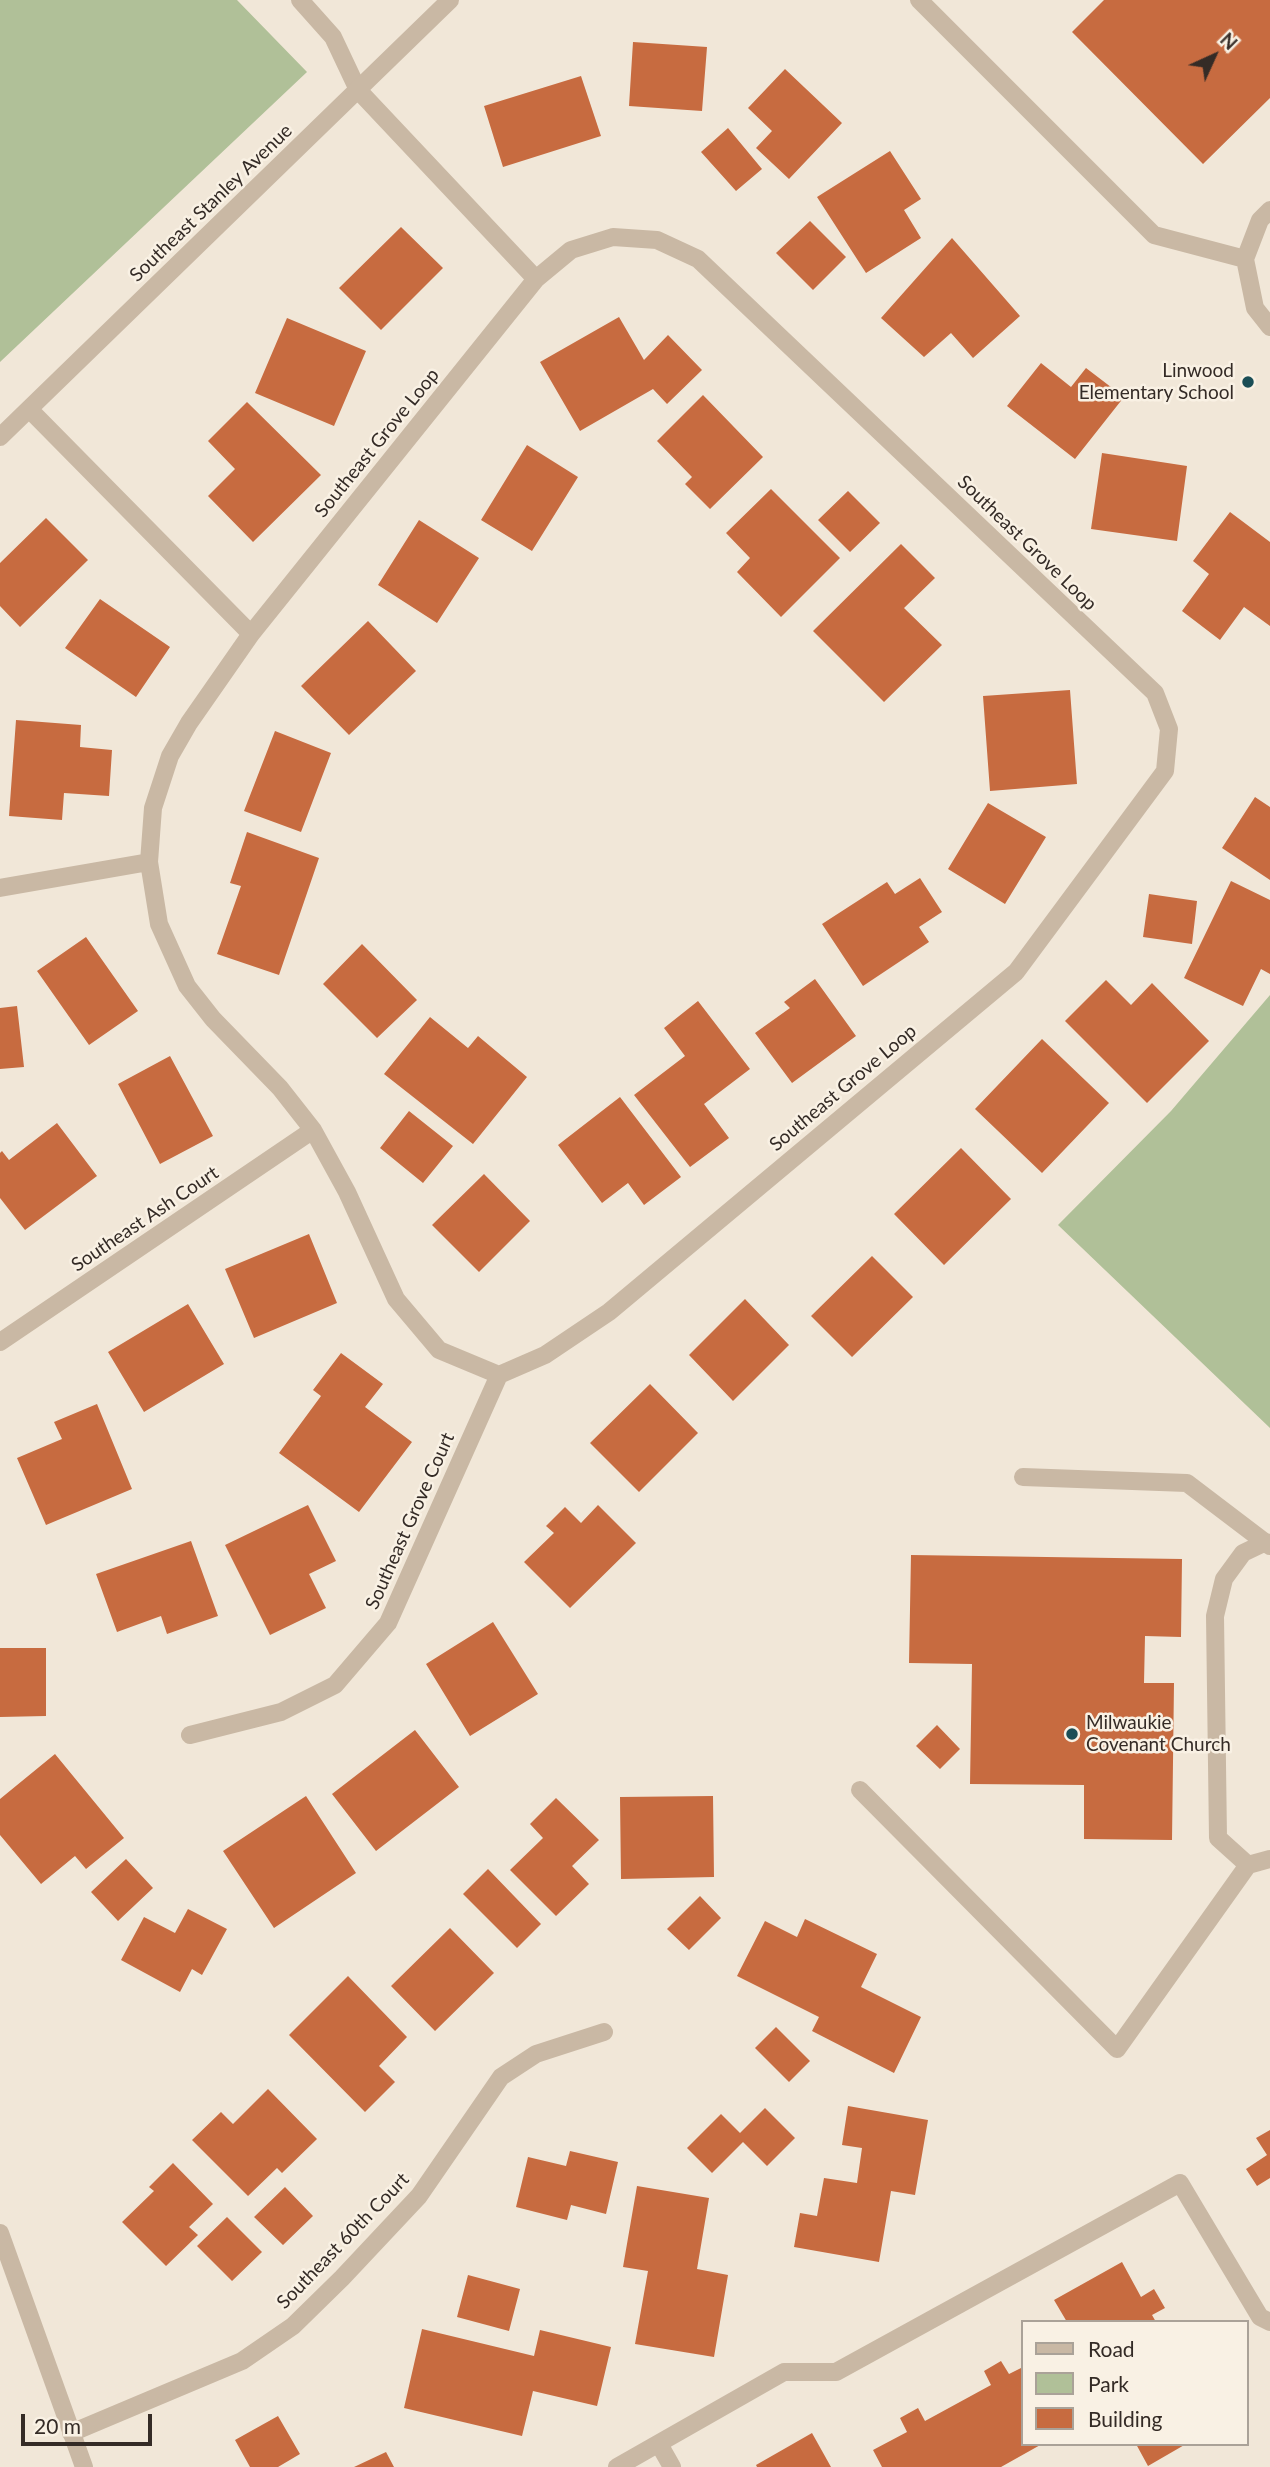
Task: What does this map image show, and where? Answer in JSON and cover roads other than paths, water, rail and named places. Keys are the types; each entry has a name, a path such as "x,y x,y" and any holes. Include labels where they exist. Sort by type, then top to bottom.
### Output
{"street":[{"path":"300,0 333,37 358,90 536,279"},
{"name":"Southeast Stanley Avenue","path":"0,437 450,0"},
{"path":"919,0 1154,235 1245,258"},
{"path":"1270,210 1260,220 1245,258 1255,308 1270,327"},
{"name":"Southeast Grove Loop","path":"613,237 657,240 698,259 1155,693 1169,729 1165,771 1016,972 610,1311 545,1355 499,1375 439,1350 396,1299 347,1192 313,1130 280,1088 213,1019 187,986 159,924 149,862 153,808 170,755 251,634 536,279 571,250 613,237"},
{"path":"29,409 251,634"},
{"path":"0,888 149,862"},
{"name":"Southeast Ash Court","path":"0,1342 313,1130"},
{"name":"Southeast Grove Court","path":"190,1735 281,1712 335,1685 388,1623 499,1375"},
{"path":"1023,1477 1187,1483 1268,1544"},
{"path":"1248,1865 1218,1838 1216,1616 1224,1579 1242,1553 1268,1544"},
{"path":"860,1790 1117,2049 1248,1865 1270,1859"},
{"name":"Southeast 60th Court","path":"71,2433 242,2361 293,2326 419,2196 501,2077 536,2054 604,2032"},
{"path":"617,2467 784,2372 836,2372 1180,2183 1260,2317 1270,2322"},
{"path":"0,2233 84,2467"},
{"path":"659,2444 672,2467"}],"place":[{"name":"Linwood Elementary School","path":"1248,382"},
{"name":"Milwaukie Covenant Church","path":"1072,1734"}]}
